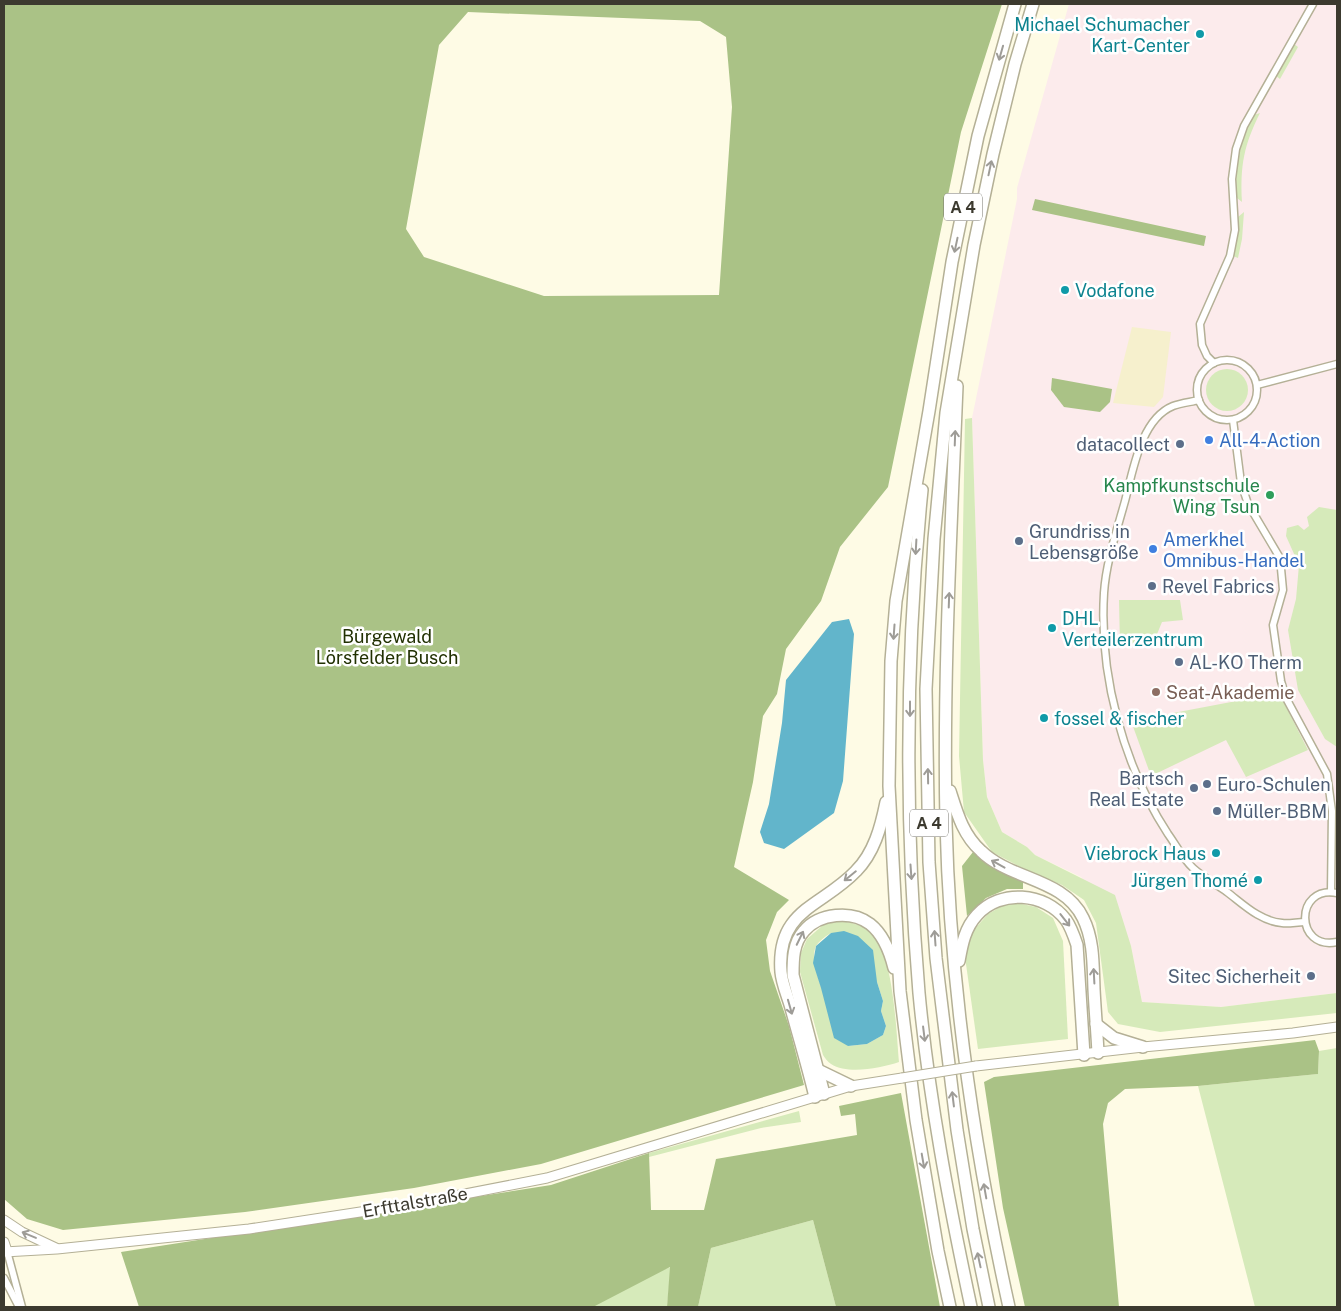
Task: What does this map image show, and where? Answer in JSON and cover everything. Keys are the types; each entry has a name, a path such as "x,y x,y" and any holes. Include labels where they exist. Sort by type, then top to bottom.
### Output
{"highway":[{"name":"A 4","path":"971,1307 947,1188 919,995 910,862 910,676 917,542 929,411 952,262 978,136 1015,4"},
{"name":"A 4","path":"990,1307 973,1229 956,1130 937,968 929,862 926,689 934,539 946,413 974,245 993,154 1015,64 1033,4"},
{"path":"959,337 946,704 947,842 957,983 981,1166 1009,1307"},
{"path":"929,411 896,600 891,661 889,786 900,991 916,1120 938,1251 950,1307"},
{"path":"947,780 966,834 980,851 1002,867 1064,895 1072,902 1083,918 1090,936 1093,953 1098,1053"},
{"path":"820,1096 781,973 781,950 785,934 796,917 856,871 869,854 881,825 889,786"},
{"path":"957,983 959,963 966,934 970,924 984,908 1014,896 1033,899 1050,906 1066,920 1077,944 1084,1054"},
{"path":"820,1096 818,1070 793,975 793,957 797,942 804,930 833,915 849,915 861,918 871,925 881,937 890,953 900,991"},
{"path":"1096,1024 1114,1038 1143,1047"},
{"path":"818,1070 851,1086"}],"main road":[{"name":"Erfttalstraße","path":"6,1252 250,1228 419,1203 547,1178 851,1086 976,1066 1337,1027"},
{"path":"4,1220 22,1232 57,1248"},
{"path":"4,1242 6,1252"}],"street":[{"path":"1214,363 1207,356 1202,345 1200,324 1230,256 1235,230 1232,179 1236,149 1244,126 1313,4"},
{"path":"1232,361 1241,364 1254,376 1257,385 1257,394 1249,411 1233,420 1216,418 1209,414 1199,400 1198,383 1207,368 1214,363 1232,361"},
{"path":"1257,385 1337,364"},
{"path":"1199,400 1172,407 1158,416 1148,429 1137,456 1107,571 1104,592 1103,632 1108,671 1118,720 1132,764 1158,818 1181,854 1192,868 1261,918 1282,923 1305,922"},
{"path":"1233,420 1242,482 1248,504 1280,558 1283,590 1274,625 1281,681 1286,698 1327,774 1332,811 1334,892 1323,893 1311,901 1304,914 1305,922 1307,930 1319,941 1327,943 1337,942"},
{"path":"6,1252 21,1307"},
{"path":"4,1278 21,1307"}],"shaded area":[{"path":"1069,4 1337,4 1337,993 1221,1007 1142,1002 1131,946 1081,877 1035,855 1027,847 1002,832 987,797 983,760 972,418 1017,199 1017,188"},
{"path":"1132,327 1171,332 1163,397 1154,407 1113,403"}],"green space":[{"name":"Bürgewald Lörsfelder Busch","path":"4,4 1002,4 961,132 888,487 840,547 821,601 786,649 777,694 763,716 753,782 734,867 789,900 777,912 766,940 770,971 789,1026 804,1085 541,1164 414,1188 245,1212 63,1230 27,1219 4,1199","holes":["468,12 700,21 726,37 732,107 719,295 544,296 424,257 406,229 439,45"]},
{"path":"1294,44 1298,47 1280,79 1276,76"},
{"path":"1260,113 1250,135 1244,156 1242,202 1237,198 1236,187 1237,165 1241,145 1254,115"},
{"path":"1035,199 1206,236 1204,246 1032,210"},
{"path":"1244,212 1242,239 1238,258 1233,256 1238,231 1238,217"},
{"path":"1231,369 1239,372 1245,378 1248,390 1245,402 1239,408 1223,411 1215,408 1209,402 1206,386 1209,378 1215,372"},
{"path":"1052,378 1112,389 1110,402 1100,412 1064,407 1051,390"},
{"path":"972,418 983,760 987,797 1002,832 1027,847 1035,855 1115,895 1131,946 1142,1002 1221,1007 1337,993 1337,1013 1160,1032 1118,1024 1108,1012 1096,923 1084,900 1062,885 1028,871 992,852 964,812 959,756 965,419"},
{"path":"1319,507 1337,510 1337,747 1325,739 1298,690 1288,630 1296,599 1299,565 1286,536 1287,528 1298,525 1304,530 1309,526 1307,517"},
{"path":"1119,600 1180,600 1183,620 1162,622 1155,639 1120,646"},
{"path":"1279,693 1308,750 1246,777 1226,740 1151,776 1131,721"},
{"path":"973,852 999,871 1023,882 1023,889 1007,889 986,898 967,916 962,866"},
{"path":"1017,903 1036,907 1053,918 1063,941 1068,1039 978,1049 965,957 972,932 988,914 1002,906"},
{"path":"839,921 854,924 868,930 877,939 883,953 892,991 899,1062 855,1070 831,1064 823,1055 800,972 801,953 807,939 823,925","holes":["831,933 877,982 883,1001 881,1011 886,1026 883,1035 867,1044 848,1046 819,981 814,955 816,946"]},
{"path":"1315,1040 1319,1051 1318,1074 1198,1086 1125,1089 1108,1103 1103,1124 1119,1307 1025,1307 1003,1208 984,1082 994,1077"},
{"path":"1337,1048 1337,1307 1255,1307 1198,1086 1318,1074 1319,1051"},
{"path":"901,1093 940,1307 836,1307 813,1220 711,1248 698,1307 667,1307 670,1267 593,1307 139,1307 121,1252 551,1185 649,1153 651,1210 704,1210 716,1159 857,1135 855,1114 841,1116 839,1106"},
{"path":"799,1111 801,1122 761,1128 649,1157 649,1153"},
{"path":"813,1220 836,1307 698,1307 711,1248"},
{"path":"671,1267 667,1307 557,1307"}],"water":[{"path":"849,619 854,634 843,781 834,813 784,849 764,843 760,832 769,804 782,723 786,680 832,622"},
{"path":"844,931 858,936 873,950 877,982 883,1001 881,1011 886,1026 883,1035 867,1044 848,1046 834,1038 813,963 816,946 831,933"}],"place":[{"name":"Michael Schumacher Kart-Center","path":"1200,34"},
{"name":"Vodafone","path":"1065,290"},
{"name":"All-4-Action","path":"1209,440"},
{"name":"datacollect","path":"1180,444"},
{"name":"Kampfkunstschule Wing Tsun","path":"1270,495"},
{"name":"Grundriss in Lebensgröße","path":"1019,541"},
{"name":"Amerkhel Omnibus-Handel","path":"1153,549"},
{"name":"Revel Fabrics","path":"1152,586"},
{"name":"DHL Verteilerzentrum","path":"1052,628"},
{"name":"AL-KO Therm","path":"1179,662"},
{"name":"Seat-Akademie","path":"1156,692"},
{"name":"fossel & fischer","path":"1044,718"},
{"name":"Euro-Schulen","path":"1207,784"},
{"name":"Bartsch Real Estate","path":"1194,788"},
{"name":"Müller-BBM","path":"1217,811"},
{"name":"Viebrock Haus","path":"1216,853"},
{"name":"Jürgen Thomé","path":"1258,880"},
{"name":"Sitec Sicherheit","path":"1311,976"}]}
